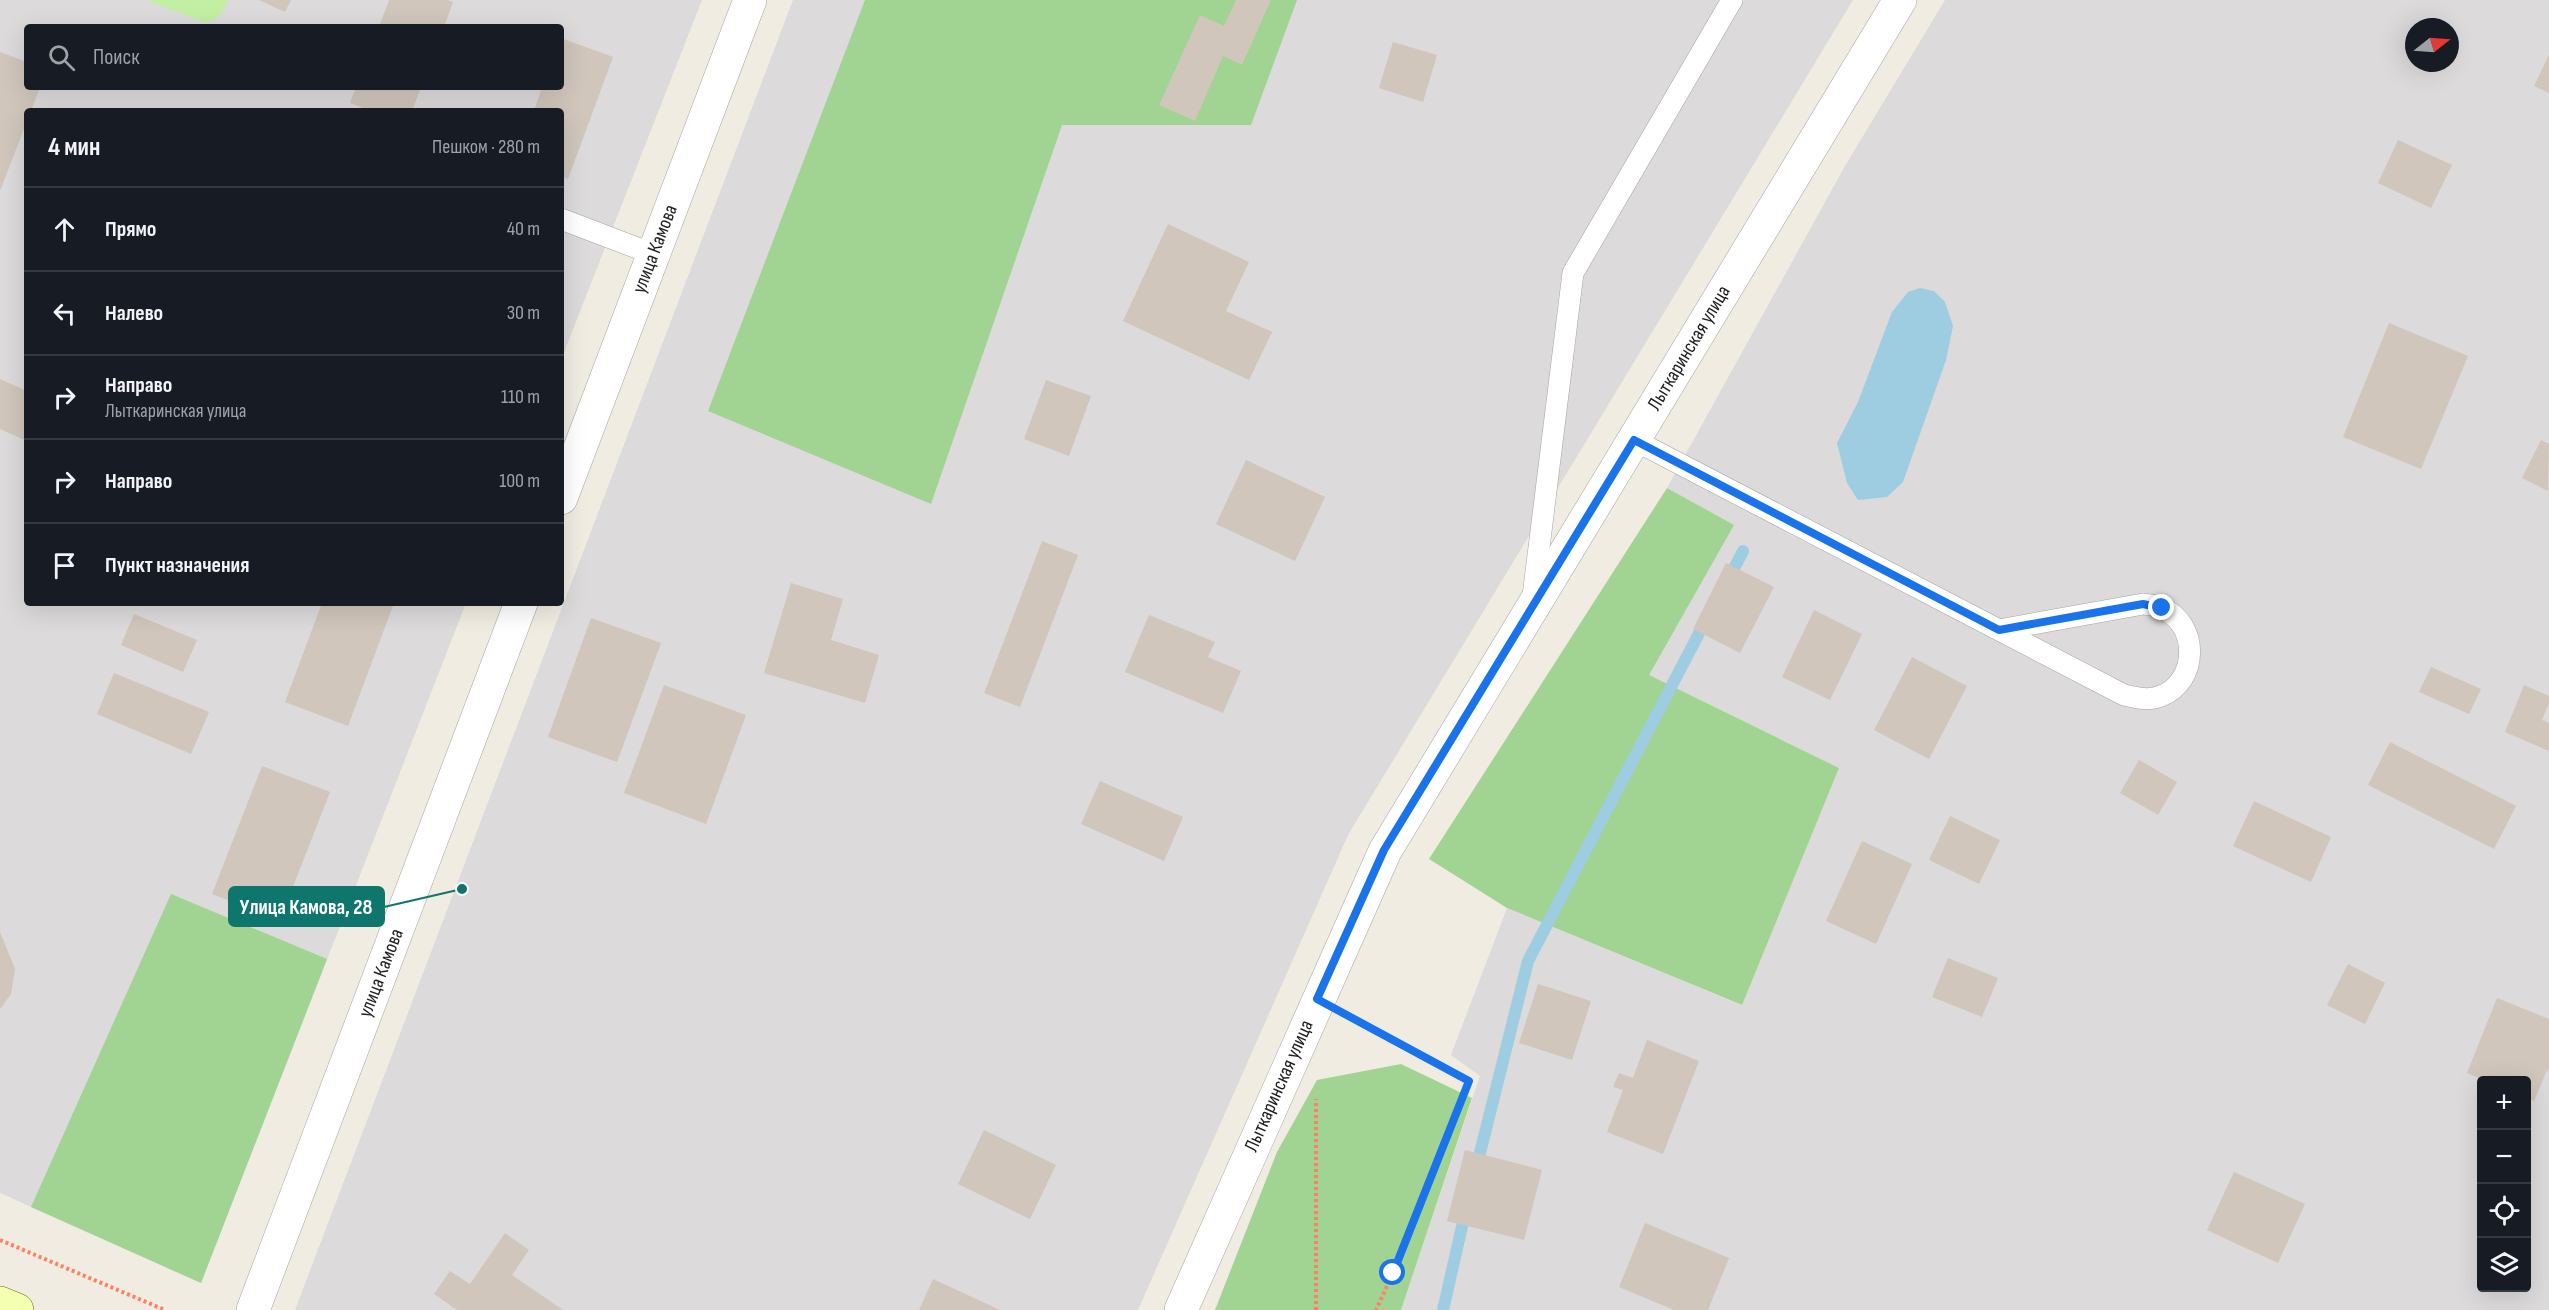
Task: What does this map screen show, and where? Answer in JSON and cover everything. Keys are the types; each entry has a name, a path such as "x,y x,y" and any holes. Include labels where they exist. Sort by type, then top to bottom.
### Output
{"street":[{"name":"улица Камова","path":"564,490 750,0"},
{"name":"Лыткаринская улица","path":"1181,1310 1384,850 1900,0"},
{"name":"улица Камова","path":"253,1310 520,606"},
{"path":"0,1303 17,1310"}],"lane":[{"path":"1532,605 1573,273 1732,0"},
{"path":"564,220 653,254"},
{"path":"1634,440 2124,696 2142,699 2161,696 2176,686 2187,670 2191,652 2187,634 2177,618 2162,608 2143,604 1999,630"}],"path":[{"path":"1317,999 1469,1081 1393,1273 1376,1310"},
{"path":"1316,1310 1317,1092"},
{"path":"0,1240 165,1310"}],"shaded area":[{"path":"0,0 702,0 564,352 564,108 24,108 24,606 465,606 201,1283 0,1193"},
{"path":"793,0 1853,0 1348,835 1138,1310 295,1310"},
{"path":"1945,0 2549,0 2549,1310 1401,1310 1480,1076 1451,1055 1507,908 1741,1005 1839,768 1648,675 1733,525 1667,488 1845,166"}],"green space":[{"path":"146,0 228,0 219,16 203,22"},
{"path":"865,0 1297,0 1251,125 1062,125 931,504 708,411"},
{"path":"1667,488 1734,525 1649,675 1839,768 1742,1005 1507,908 1429,859"},
{"path":"171,894 327,959 201,1283 31,1207"},
{"path":"1401,1064 1472,1098 1401,1310 1215,1310 1277,1152 1317,1080"}],"water":[{"path":"1920,288 1934,291 1945,302 1953,326 1946,360 1903,482 1887,497 1858,500 1847,483 1837,443 1858,402 1892,312 1908,292"}],"building":[{"path":"259,0 291,0 285,12"},
{"path":"389,0 447,0 453,2 445,24 380,24"},
{"path":"1236,0 1271,0 1242,65 1223,56 1195,121 1159,105 1200,15 1224,26"},
{"path":"564,39 613,57 568,179 564,177 564,108 535,108 541,90 564,90"},
{"path":"1393,42 1437,55 1423,102 1379,88"},
{"path":"0,52 24,61 24,90 39,90 32,108 24,108 24,129 0,191"},
{"path":"2549,55 2549,93 2534,86"},
{"path":"355,90 420,90 413,108 363,108 350,103"},
{"path":"2398,140 2452,165 2431,208 2378,183"},
{"path":"1168,224 1249,262 1226,311 1272,332 1249,380 1123,321"},
{"path":"2389,323 2468,356 2421,469 2343,437"},
{"path":"0,379 24,390 24,440 0,429"},
{"path":"1046,380 1091,396 1069,456 1024,439"},
{"path":"2541,440 2549,444 2548,491 2522,478"},
{"path":"1246,460 1325,497 1295,561 1216,524"},
{"path":"1042,541 1078,555 1020,707 984,693"},
{"path":"1726,563 1774,587 1740,653 1693,629"},
{"path":"791,583 843,599 831,640 879,655 865,703 764,673"},
{"path":"321,606 393,606 348,726 285,702"},
{"path":"1814,610 1862,634 1830,700 1782,677"},
{"path":"134,614 197,640 183,672 121,645"},
{"path":"1149,615 1215,642 1208,657 1241,671 1223,713 1125,672"},
{"path":"591,618 661,643 617,762 548,737"},
{"path":"1912,657 1967,686 1929,759 1874,730"},
{"path":"2431,667 2481,689 2469,714 2419,692"},
{"path":"114,673 209,712 191,754 97,714"},
{"path":"664,685 746,715 706,824 624,793"},
{"path":"2524,685 2549,696 2549,703 2542,720 2549,723 2549,751 2505,732"},
{"path":"2390,742 2516,806 2494,849 2368,785"},
{"path":"2139,760 2177,782 2158,815 2120,793"},
{"path":"262,766 330,792 280,920 212,894"},
{"path":"1100,781 1183,817 1164,861 1081,824"},
{"path":"2254,801 2331,837 2311,882 2233,846"},
{"path":"1950,816 2000,840 1979,884 1929,860"},
{"path":"1862,841 1912,864 1876,944 1826,921"},
{"path":"0,932 15,969 11,994 0,1009"},
{"path":"1948,958 1998,978 1982,1017 1932,997"},
{"path":"2348,964 2385,983 2365,1024 2327,1005"},
{"path":"1538,984 1591,1001 1572,1060 1519,1043"},
{"path":"2497,998 2549,1019 2549,1071 2547,1070 2534,1101 2531,1100 2531,1076 2477,1077 2467,1073"},
{"path":"1647,1040 1699,1061 1663,1154 1607,1132 1623,1090 1613,1087 1619,1073 1633,1078"},
{"path":"984,1130 1056,1165 1030,1219 958,1184"},
{"path":"1465,1150 1542,1170 1524,1240 1447,1221"},
{"path":"2234,1172 2305,1204 2278,1263 2207,1230"},
{"path":"1645,1223 1729,1258 1708,1310 1674,1310 1619,1287"},
{"path":"505,1233 529,1250 512,1275 563,1310 457,1310 434,1294 450,1271 470,1284"},
{"path":"933,1279 1000,1310 919,1310"}],"waterway":[{"path":"1727,582 1743,551"},
{"path":"1476,1169 1528,961 1707,618"},
{"path":"1443,1310 1466,1209"}],"place":[{"name":"Улица Камова, 28","path":"462,889"}],"route":[{"path":"1393,1273 1469,1081 1317,999 1384,850 1634,440 1999,630 2143,604 2162,608"}]}
